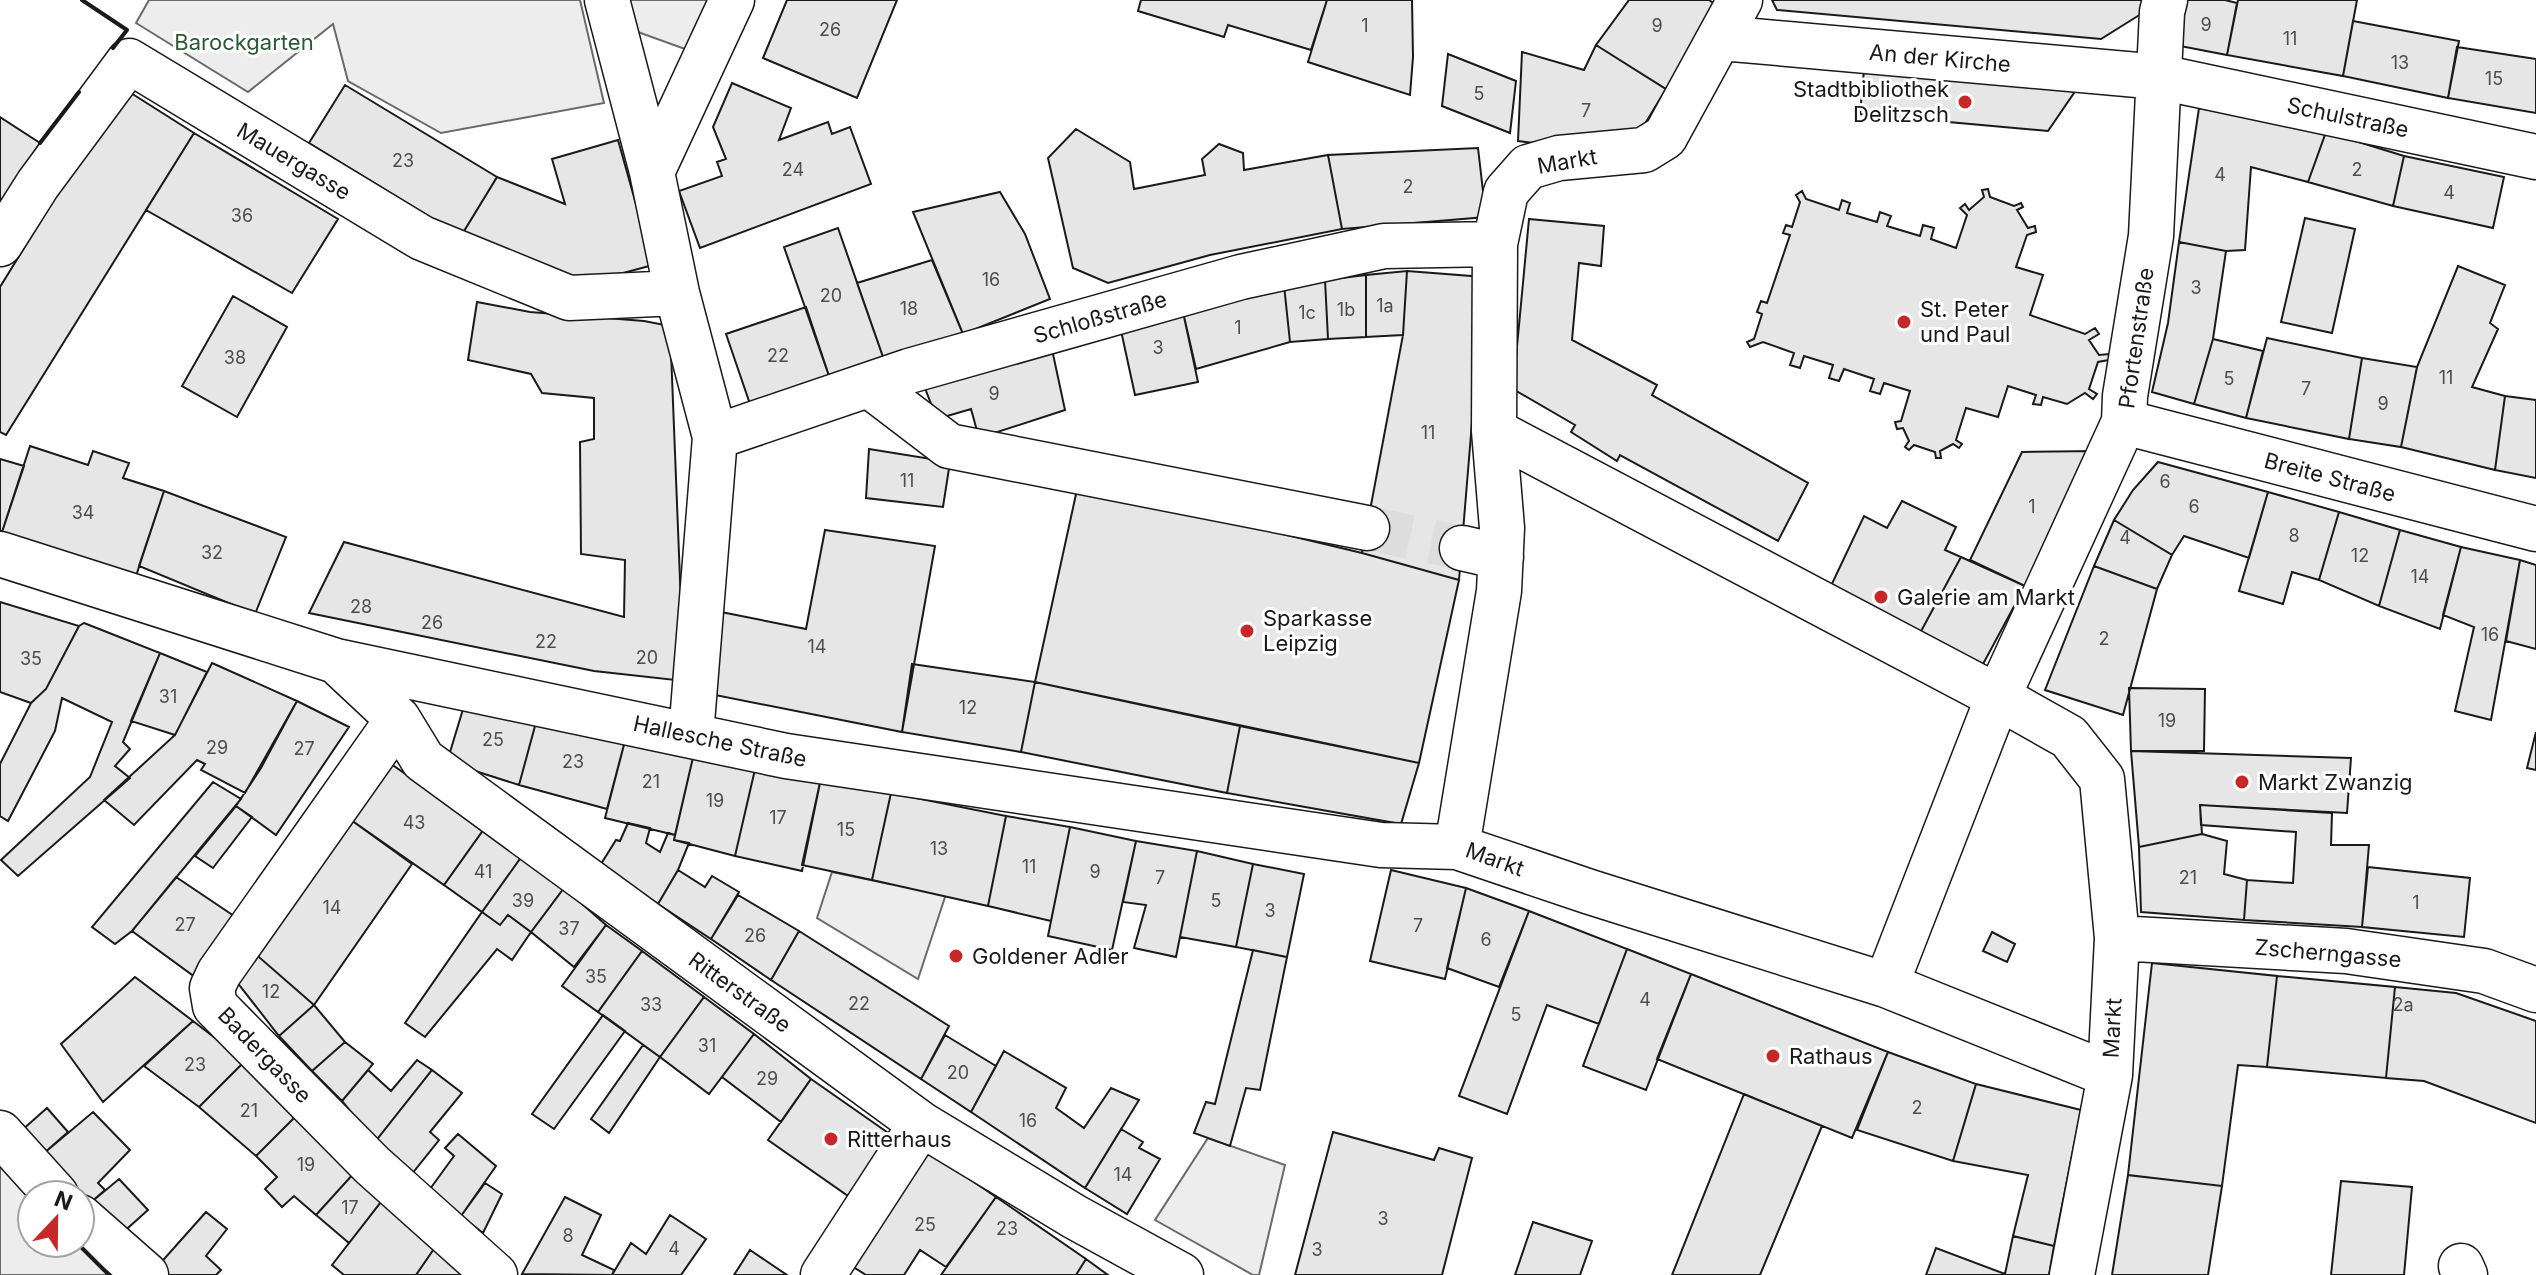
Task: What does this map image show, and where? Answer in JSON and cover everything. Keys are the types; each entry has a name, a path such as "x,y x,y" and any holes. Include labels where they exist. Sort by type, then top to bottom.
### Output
{"street":[{"path":"607,0 652,172 677,293 715,437 691,735"},
{"path":"652,172 732,0"},
{"name":"Pfortenstraße","path":"1998,697 2124,422 2125,396 2151,236 2165,0"},
{"name":"An der Kirche","path":"1730,19 2160,77"},
{"name":"Markt","path":"1494,431 2069,737 2102,779 2117,938 2110,1075 1886,985 1457,847 1499,591 1481,552 1502,528 1494,431 1495,244 1506,192 1528,167 1559,158 1644,150 1665,137 1730,19"},
{"name":"Mauergasse","path":"0,244 38,184 129,61 422,238 569,298 677,293"},
{"name":"Schulstraße","path":"2160,77 2536,157"},
{"name":"Schloßstraße","path":"715,437 924,367 1241,277 1384,246 1495,244"},
{"path":"869,385 949,446 1367,528"},
{"name":"Breite Straße","path":"2124,422 2536,529"},
{"name":"Hallesche Straße","path":"0,554 336,661 786,756 1381,845 1457,847"},
{"name":"Ritterstraße","path":"336,661 398,719 423,760 921,1124 1075,1217 1181,1275"},
{"path":"1886,985 1998,697"},
{"name":"Badergasse","path":"398,719 219,973 212,988 215,1006 372,1165 495,1275"},
{"name":"Zscherngasse","path":"2117,938 2346,951 2484,971 2536,990"},
{"path":"2072,1275 2110,1075"},
{"path":"823,1275 921,1124"},
{"path":"0,1133 42,1179"},
{"path":"96,1231 146,1275"}],"shaded area":[{"path":"149,0 580,0 604,103 441,133 348,81 333,24 248,92 136,23"},
{"path":"628,0 709,0 685,49 635,31"},
{"path":"896,869 949,885 918,979 817,918 832,872 890,884"},
{"path":"1208,1138 1285,1165 1259,1275 1253,1275 1155,1220"},
{"path":"0,1161 17,1179 16,1259 93,1259 109,1275 0,1275"}],"building":[{"path":"787,0 897,0 857,98 763,58"},
{"path":"1141,0 1327,0 1311,50 1228,25 1224,37 1138,11"},
{"path":"1327,0 1412,0 1410,95 1308,62"},
{"path":"1629,0 1709,0 1716,5 1666,89 1596,45"},
{"path":"1772,0 2143,0 2141,14 2101,39 1777,10"},
{"path":"2184,0 2237,3 2227,55 2175,45"},
{"path":"2238,0 2357,0 2343,76 2227,55"},
{"path":"2353,21 2459,41 2448,98 2343,76"},
{"path":"1596,45 1666,89 1640,132 1589,150 1518,141 1522,52 1584,70"},
{"path":"2457,47 2536,59 2536,113 2448,98"},
{"path":"1448,54 1516,81 1510,133 1442,106"},
{"name":"Stadtbibliothek Delitzsch","path":"1864,70 2076,90 2048,131 1860,114"},
{"path":"732,83 791,108 779,140 828,122 832,134 850,127 871,184 700,248 679,191 722,176 717,162 726,159 713,127"},
{"path":"345,85 497,177 461,236 309,143"},
{"path":"123,88 194,133 6,435 0,432 0,287"},
{"path":"2199,108 2326,132 2308,182 2251,167 2245,250 2226,251 2179,242"},
{"path":"0,117 40,143 0,203"},
{"path":"1076,129 1130,162 1134,189 1205,175 1202,159 1219,144 1243,153 1244,170 1328,155 1342,229 1210,255 1108,283 1073,268 1048,158"},
{"path":"2326,132 2404,156 2393,206 2308,182"},
{"path":"194,133 338,219 292,293 146,210"},
{"path":"618,140 653,265 586,283 461,236 497,177 565,204 552,159"},
{"path":"1478,148 1486,217 1342,229 1328,155"},
{"path":"2404,156 2504,177 2493,228 2393,206"},
{"name":"St. Peter und Paul","path":"1988,189 1990,197 2014,206 2021,203 2023,207 2017,210 2028,228 2035,226 2036,232 2027,235 2016,267 2043,275 2030,315 2085,334 2095,328 2099,334 2089,340 2099,355 2109,354 2109,360 2098,362 2089,389 2097,394 2093,399 2085,393 2067,404 2043,397 2041,405 2033,404 2036,395 2008,386 1998,417 1966,408 1956,440 1962,444 1959,448 1953,444 1940,451 1941,458 1936,458 1935,452 1914,445 1909,450 1905,447 1909,441 1903,428 1897,429 1895,422 1901,421 1910,391 1884,383 1880,394 1870,391 1874,379 1844,369 1839,381 1829,378 1833,365 1804,356 1800,368 1790,365 1794,353 1763,342 1750,347 1747,342 1754,339 1762,314 1757,312 1761,301 1767,303 1790,235 1783,233 1786,225 1792,227 1800,202 1796,195 1802,191 1806,199 1839,210 1842,200 1850,203 1847,213 1877,222 1880,212 1891,216 1887,226 1920,236 1923,225 1934,228 1931,239 1956,248 1967,215 1960,208 1965,204 1969,210 1984,197 1982,190"},
{"path":"1000,192 1025,234 1050,299 963,334 913,212"},
{"path":"2305,218 2355,229 2332,333 2281,322"},
{"path":"1529,219 1604,226 1601,266 1579,263 1572,340 1657,385 1652,395 1808,483 1778,541 1620,455 1617,461 1571,432 1575,425 1513,389"},
{"path":"838,228 883,357 829,376 784,247"},
{"path":"2179,242 2226,251 2213,339 2194,404 2152,392 2168,323"},
{"path":"932,260 963,334 883,357 857,283"},
{"path":"2458,266 2505,285 2490,323 2498,329 2472,387 2505,396 2495,470 2401,447 2417,367"},
{"path":"1407,271 1484,277 1459,580 1362,553 1403,335"},
{"path":"1407,271 1403,335 1366,337 1366,275"},
{"path":"1366,275 1366,337 1328,339 1325,280"},
{"path":"1325,280 1328,339 1290,342 1284,285"},
{"path":"1284,285 1290,342 1196,369 1183,312"},
{"path":"233,296 287,327 237,417 182,386"},
{"path":"477,302 530,312 670,326 684,681 594,671 309,613 344,542 624,617 625,560 581,554 580,442 594,439 594,398 542,393 531,374 468,360"},
{"path":"806,307 829,376 750,404 726,334"},
{"path":"1183,312 1198,382 1135,395 1120,326"},
{"path":"2267,338 2362,358 2349,439 2246,418"},
{"path":"2213,339 2263,351 2246,418 2194,404"},
{"path":"1050,340 1065,410 979,438 971,409 937,419 921,378"},
{"path":"2362,358 2417,367 2401,447 2349,439"},
{"path":"2505,396 2536,400 2536,478 2495,470"},
{"path":"30,446 88,465 93,451 129,463 123,478 164,491 136,576 2,532"},
{"path":"869,449 950,462 943,507 866,498"},
{"path":"2097,451 2025,586 1970,560 2022,452"},
{"path":"0,459 24,466 2,532 0,531"},
{"path":"2158,462 2268,492 2249,558 2184,536 2172,555 2114,520 2133,490"},
{"name":"Sparkasse Leipzig","path":"1078,485 1362,553 1459,580 1419,763 1035,682"},
{"path":"164,491 286,537 255,614 139,566"},
{"path":"2268,492 2339,512 2319,580 2292,572 2283,604 2239,591"},
{"path":"1902,501 1956,527 1945,550 1961,557 1919,635 1829,590 1864,516 1887,528"},
{"path":"2339,512 2400,530 2379,606 2319,580"},
{"path":"2114,520 2172,555 2157,589 2094,566"},
{"path":"825,530 935,546 902,732 715,695 721,612 806,629"},
{"path":"2400,530 2461,547 2440,629 2379,606"},
{"path":"2461,547 2520,560 2491,720 2455,711 2474,627 2443,615"},
{"path":"1961,557 2025,586 1982,666 1919,635"},
{"path":"2520,560 2536,565 2536,649 2506,641"},
{"path":"2094,566 2157,589 2123,715 2045,690"},
{"path":"0,602 79,626 46,689 31,703 0,692"},
{"path":"84,623 160,653 123,742 130,749 115,766 130,778 18,876 1,860 90,777 112,722 62,698 55,731 8,821 0,816 0,764 31,703 46,689 79,626"},
{"path":"160,653 207,672 175,735 131,721"},
{"path":"212,663 297,701 245,793 201,770 205,764 197,760 134,825 104,800 175,735"},
{"path":"912,664 1035,682 1021,752 902,732"},
{"path":"1035,682 1240,726 1227,793 1021,752"},
{"path":"2129,688 2205,689 2204,751 2131,751"},
{"path":"467,696 538,715 519,785 447,762"},
{"path":"297,701 349,727 276,835 236,806 261,768"},
{"path":"538,715 626,737 607,809 519,785"},
{"path":"1240,726 1419,763 1401,824 1227,793"},
{"path":"2536,732 2536,770 2527,768"},
{"path":"626,737 694,753 675,835 605,818"},
{"name":"Markt Zwanzig","path":"2131,751 2351,758 2347,813 2200,805 2202,834 2139,847"},
{"path":"694,753 756,765 735,856 674,840"},
{"path":"384,759 484,829 444,885 344,815"},
{"path":"756,765 821,778 802,871 735,856"},
{"path":"821,778 891,793 872,880 802,865"},
{"path":"213,782 241,799 132,931 115,944 92,927"},
{"path":"891,793 1006,816 988,906 872,880"},
{"path":"2200,805 2332,813 2331,845 2369,845 2362,927 2244,920 2247,880 2293,883 2296,832 2201,825"},
{"path":"236,806 252,817 213,868 195,856"},
{"path":"344,815 412,864 314,1005 252,951"},
{"path":"1006,816 1070,827 1051,921 988,906"},
{"path":"628,823 650,828 646,843 660,852 668,833 675,835 674,840 689,843 678,870 658,904 601,864 616,840 620,841"},
{"path":"1070,827 1136,841 1112,950 1048,936"},
{"path":"484,829 522,856 482,912 444,885"},
{"path":"2202,834 2227,841 2224,874 2247,880 2244,920 2141,912 2139,847"},
{"path":"1136,841 1197,851 1176,957 1134,948 1146,905 1123,902"},
{"path":"1197,851 1253,864 1236,947 1180,937"},
{"path":"522,856 564,888 531,932 508,915 500,925 482,912"},
{"path":"1253,864 1304,874 1287,957 1236,947"},
{"path":"2368,867 2470,878 2464,937 2362,927"},
{"path":"678,870 705,887 712,876 739,892 711,939 658,904"},
{"path":"1391,870 1466,888 1445,979 1370,961"},
{"path":"176,877 237,918 195,977 132,931"},
{"path":"564,888 606,925 574,967 531,932"},
{"path":"1466,888 1529,911 1499,987 1447,968"},
{"path":"738,895 799,931 771,980 711,939"},
{"path":"1529,911 1627,949 1599,1024 1547,1005 1507,1114 1459,1096"},
{"path":"482,912 500,925 508,915 531,932 512,960 497,949 425,1037 405,1023"},
{"path":"606,925 642,951 598,1012 562,986"},
{"path":"799,931 949,1026 921,1079 771,980"},
{"path":"1992,932 2015,944 2007,962 1983,951"},
{"path":"1627,949 1691,974 1646,1090 1583,1066"},
{"path":"1253,950 1287,957 1260,1090 1246,1088 1230,1146 1194,1133 1206,1102 1215,1104"},
{"path":"252,951 314,1005 279,1036 233,977"},
{"path":"642,951 704,997 660,1057 598,1012"},
{"path":"2152,963 2277,976 2267,1067 2238,1065 2222,1186 2128,1175"},
{"name":"Rathaus","path":"1691,974 1888,1052 1852,1138 1657,1059"},
{"path":"2277,976 2395,987 2386,1078 2267,1067"},
{"path":"135,977 193,1021 103,1102 61,1044"},
{"path":"2395,987 2456,993 2536,1021 2536,1123 2424,1081 2386,1078"},
{"path":"704,997 754,1034 709,1094 660,1057"},
{"path":"314,1005 345,1042 312,1071 279,1036"},
{"path":"603,1015 625,1031 554,1129 532,1114"},
{"path":"193,1021 245,1061 199,1107 144,1066"},
{"path":"754,1034 811,1079 781,1122 722,1077"},
{"path":"945,1035 996,1066 971,1112 921,1079"},
{"path":"345,1042 373,1064 342,1101 312,1071"},
{"path":"643,1045 660,1057 609,1133 591,1119"},
{"path":"1004,1051 1066,1088 1056,1108 1084,1128 1111,1088 1139,1100 1085,1188 971,1112"},
{"path":"1888,1052 1976,1084 1953,1161 1857,1130"},
{"path":"417,1060 432,1070 375,1142 342,1101 368,1070 391,1091"},
{"path":"245,1061 299,1113 256,1156 199,1107"},
{"path":"432,1070 462,1093 430,1132 439,1140 411,1175 375,1142"},
{"name":"Ritterhaus","path":"811,1079 894,1137 851,1198 768,1140"},
{"path":"1976,1084 2081,1110 2054,1246 2013,1236 2028,1175 1953,1161"},
{"path":"1744,1094 1822,1126 1760,1275 1672,1275"},
{"path":"47,1108 68,1132 43,1154 21,1131"},
{"path":"93,1112 130,1150 98,1183 105,1190 96,1198 96,1179 66,1179 43,1154"},
{"path":"299,1113 355,1172 316,1215 294,1196 282,1207 265,1189 277,1177 256,1156"},
{"path":"1121,1129 1143,1142 1139,1148 1160,1159 1127,1214 1085,1188"},
{"path":"1333,1132 1434,1160 1439,1148 1472,1158 1442,1275 1295,1275"},
{"path":"458,1134 496,1166 461,1216 430,1189 454,1156 445,1148"},
{"path":"924,1148 996,1197 946,1267 920,1250 904,1275 866,1275 847,1263"},
{"path":"355,1172 384,1198 349,1243 316,1215"},
{"path":"2128,1175 2222,1186 2208,1275 2112,1275"},
{"path":"119,1179 148,1210 120,1235 96,1211 96,1198"},
{"path":"2341,1181 2412,1187 2404,1275 2331,1275"},
{"path":"485,1183 502,1194 483,1233 461,1216"},
{"path":"565,1197 601,1215 582,1255 614,1270 612,1275 522,1274"},
{"path":"996,1197 1086,1259 1076,1275 941,1275"},
{"path":"384,1198 438,1243 416,1275 344,1275 332,1265"},
{"path":"206,1212 227,1229 206,1256 221,1270 216,1275 165,1275 156,1268"},
{"path":"670,1215 706,1239 681,1275 612,1275 631,1243 646,1254"},
{"path":"1533,1222 1592,1241 1580,1275 1515,1275"},
{"path":"2013,1236 2054,1246 2049,1275 1926,1275 1936,1248 2005,1274"},
{"path":"438,1243 478,1275 416,1275"},
{"path":"750,1250 787,1275 734,1275"},
{"path":"1086,1259 1108,1275 1076,1275"}],"tunnel":[{"path":"1367,528 1462,548"}],"wall":[{"path":"82,0 127,30 113,48"},
{"path":"40,143 79,92"},
{"path":"93,1259 109,1275"}],"place":[{"name":"Stadtbibliothek Delitzsch","path":"1965,102"},
{"name":"St. Peter und Paul","path":"1904,322"},
{"name":"Galerie am Markt","path":"1881,597"},
{"name":"Sparkasse Leipzig","path":"1247,631"},
{"name":"Markt Zwanzig","path":"2242,782"},
{"name":"Goldener Adler","path":"956,956"},
{"name":"Rathaus","path":"1773,1056"},
{"name":"Ritterhaus","path":"831,1139"}],"park label":[{"name":"Barockgarten","path":"244,42"}]}
